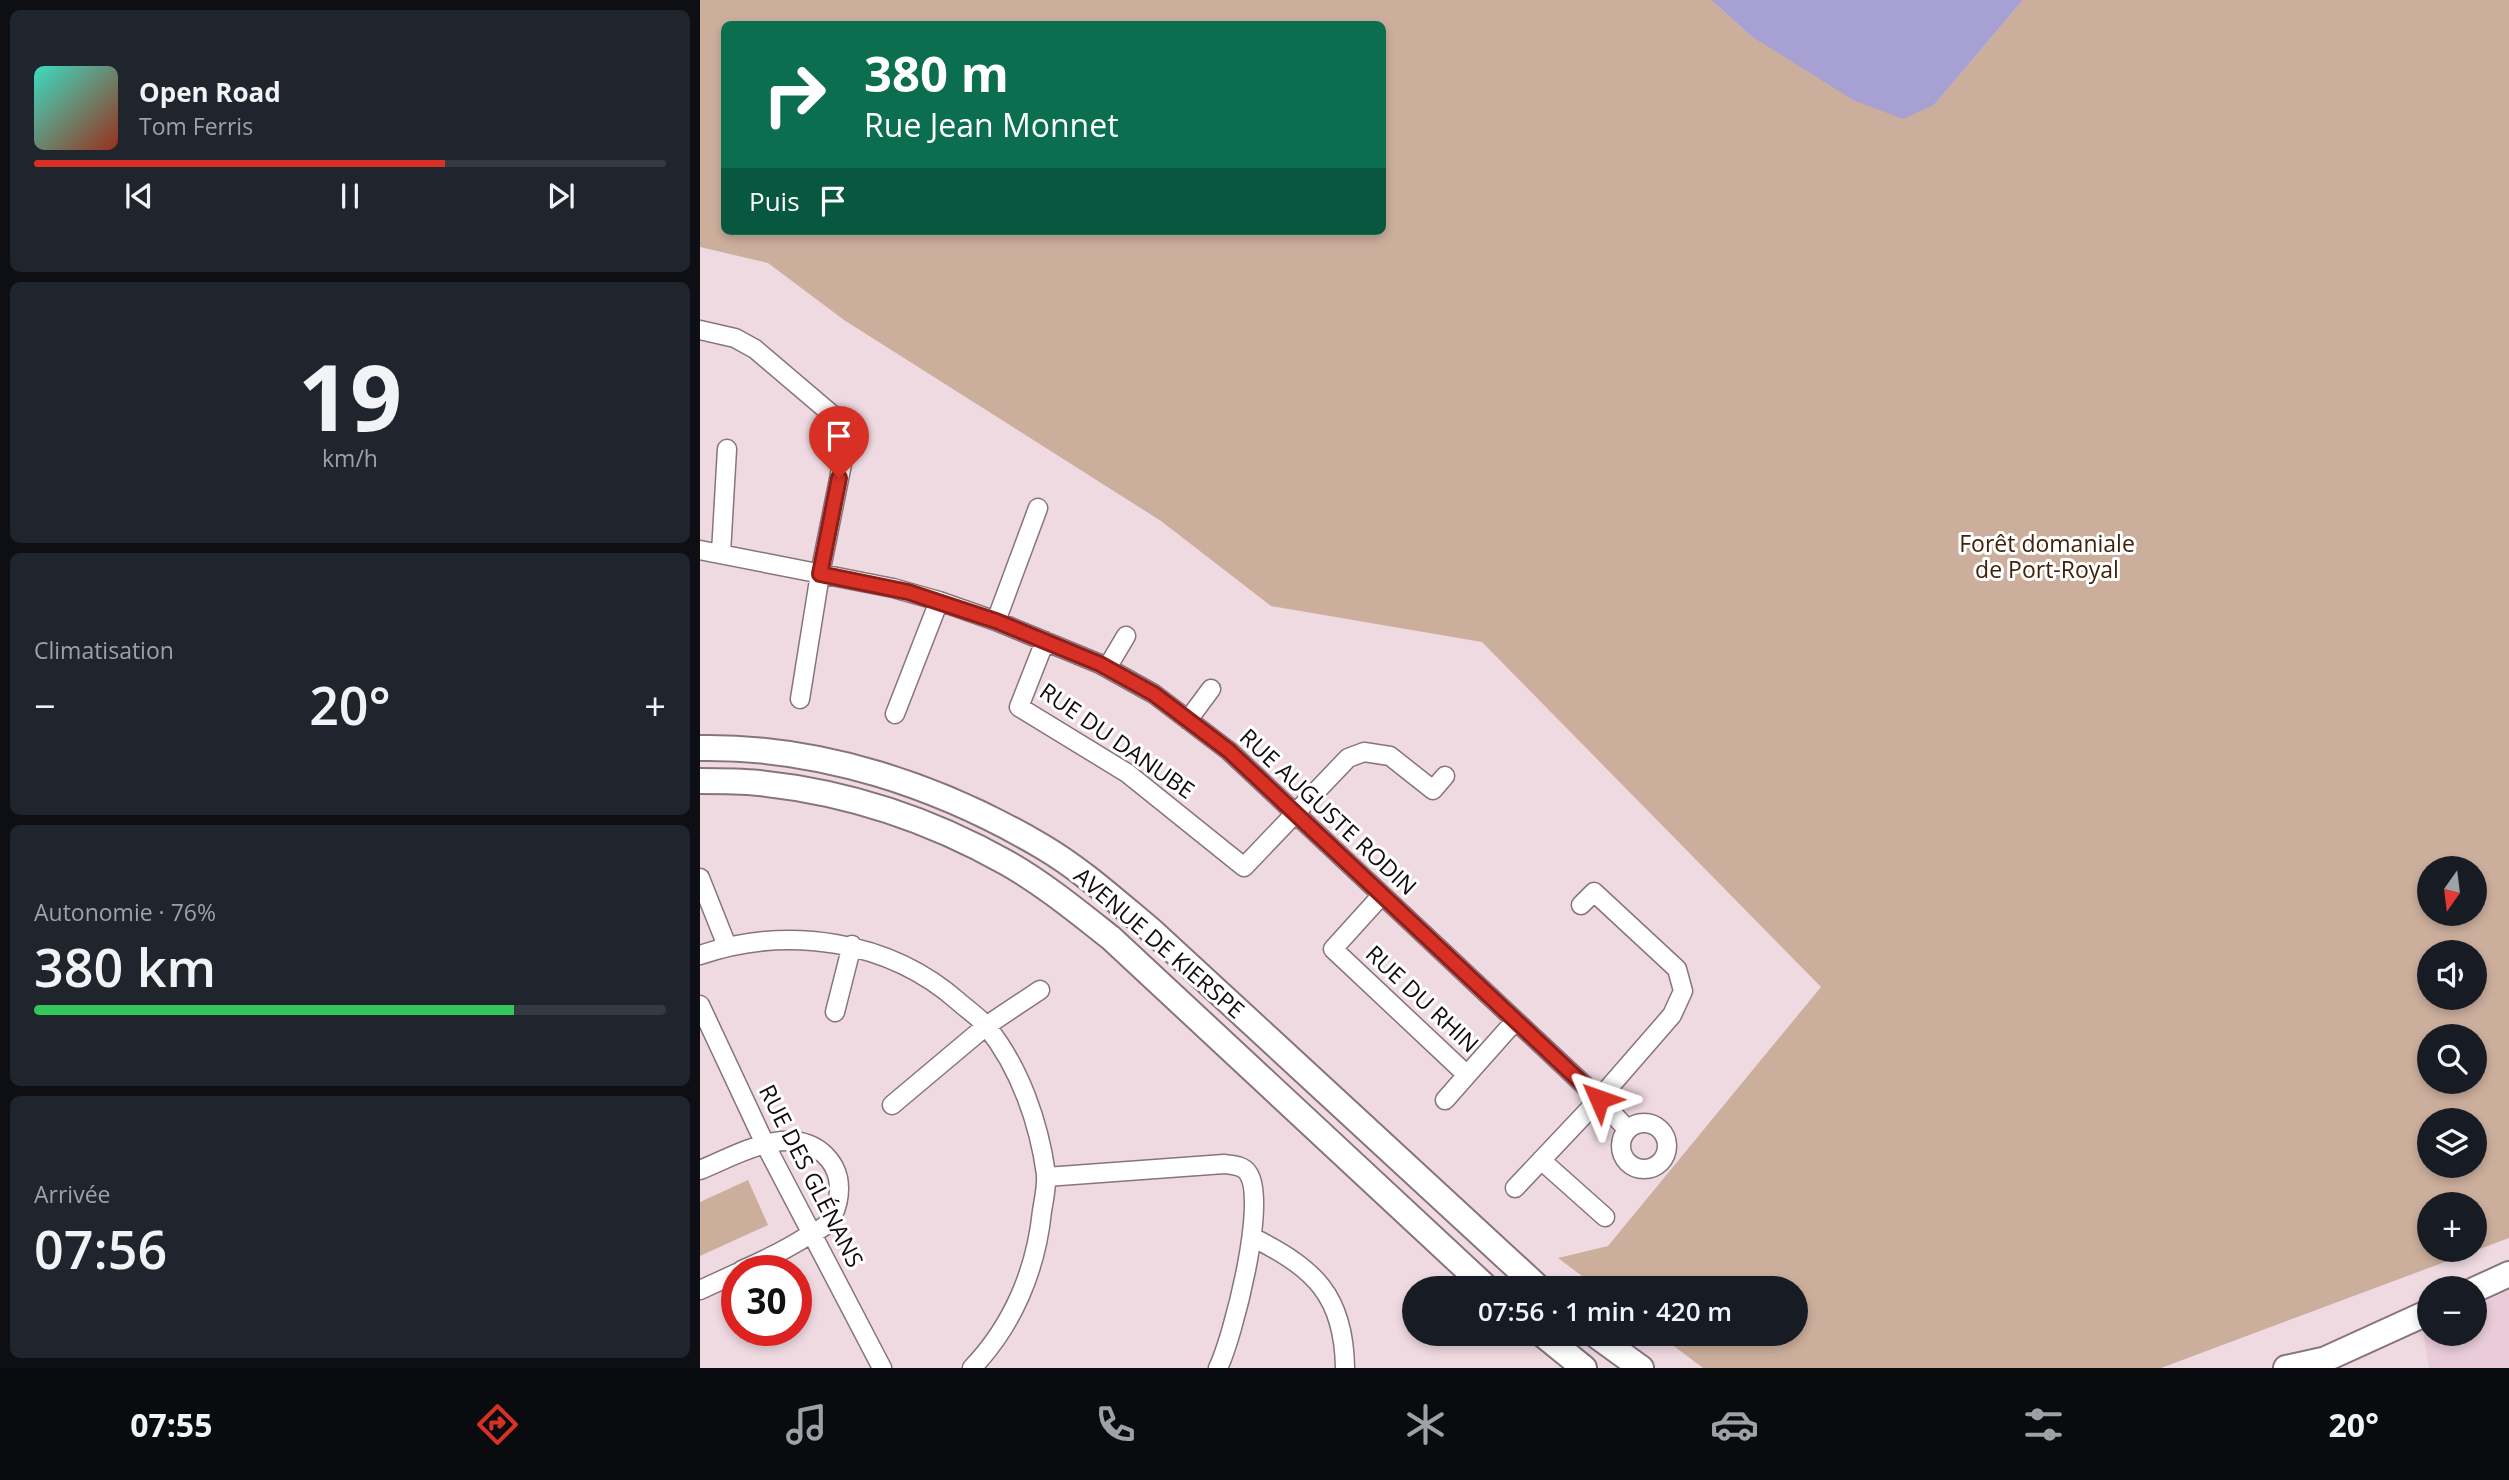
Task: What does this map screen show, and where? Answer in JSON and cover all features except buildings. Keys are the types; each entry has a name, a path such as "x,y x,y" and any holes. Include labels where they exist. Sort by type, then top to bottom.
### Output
{"main road":[{"name":"AVENUE DE KIERSPE","path":"700,748 778,753 837,763 903,780 979,813 1044,847 1091,880 1152,931 1526,1276"},
{"name":"AVENUE DE KIERSPE","path":"700,780 759,783 825,793 885,809 948,833 1009,864 1063,900 1111,938 1474,1276"},
{"path":"2487,1284 2509,1275"},
{"path":"2286,1368 2320,1363 2417,1318"},
{"path":"1557,1346 1584,1368"},
{"path":"1611,1346 1641,1368"}],"street":[{"path":"700,330 735,338 755,349 849,429 820,574 800,699"},
{"path":"722,553 727,449"},
{"path":"996,621 1038,508"},
{"name":"RUE AUGUSTE RODIN","path":"700,550 893,588 939,601 1045,641 1107,668 1154,694 1229,751 1599,1099 1627,1129"},
{"path":"895,715 939,601"},
{"path":"1107,668 1126,636"},
{"name":"RUE DU DANUBE","path":"1045,641 1019,707 1127,773 1244,867 1294,813"},
{"path":"1188,720 1211,689"},
{"path":"1294,813 1349,758 1364,751 1390,756 1433,790 1445,776"},
{"path":"700,878 727,946"},
{"path":"1516,1188 1672,1015 1684,991 1677,969 1594,892 1581,905"},
{"name":"RUE DU RHIN","path":"1381,896 1333,949 1467,1075"},
{"path":"700,956 727,946 782,939 852,945 891,959 944,989 986,1026 1017,1075 1035,1124 1046,1177 1040,1233 1026,1284 1010,1318 972,1368"},
{"path":"835,1012 852,945"},
{"path":"892,1105 986,1026 1040,990"},
{"name":"RUE DES GLÉNANS","path":"700,1005 765,1144 881,1368"},
{"name":"RUE DU RHIN","path":"1445,1100 1515,1020"},
{"path":"700,1170 765,1144 804,1142 818,1149 833,1164 838,1179 839,1197 825,1226 775,1255"},
{"path":"1541,1160 1605,1217"},
{"path":"1046,1177 1224,1164 1240,1166 1248,1173 1252,1185 1252,1237 1236,1318 1218,1368"},
{"path":"1252,1237 1286,1254 1313,1275 1332,1303 1345,1337 1345,1368"},
{"path":"700,1290 721,1280"}],"shaded area":[{"path":"1711,0 2023,0 1934,105 1903,119 1853,100 1751,36"},
{"path":"2509,1290 2509,1368 2429,1368 2426,1346 2487,1346 2487,1300"}],"green space":[{"name":"Forêt domaniale de Port-Royal","path":"700,0 1711,0 1751,36 1934,105 2023,0 2509,0 2509,1238 2487,1246 2487,1192 2417,1192 2417,1262 2445,1262 2161,1368 1703,1368 1674,1346 1808,1346 1808,1276 1582,1276 1558,1258 1608,1246 1821,987 1482,642 1271,606 1161,521 844,320 768,263 700,247"},
{"path":"748,1180 768,1225 700,1256 700,1202"}],"route":[{"path":"839,478 820,574 908,592 996,621 1100,664 1154,694 1229,751 1599,1099"}]}
